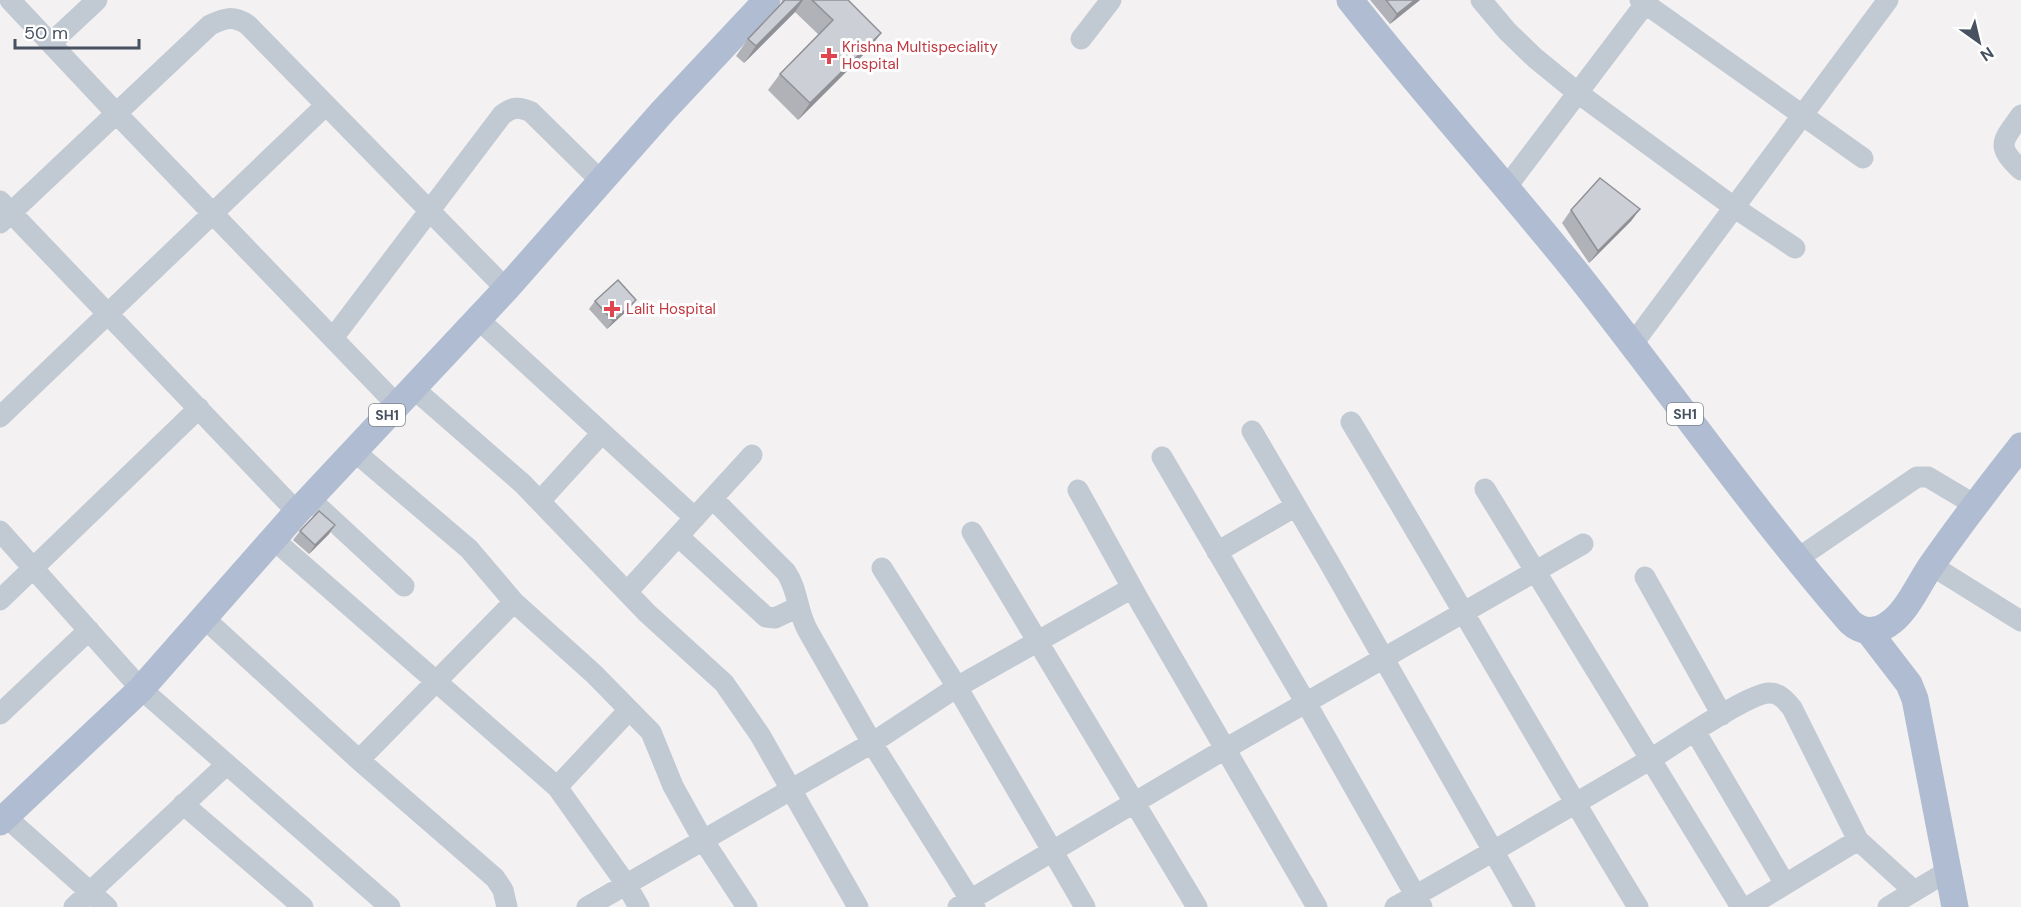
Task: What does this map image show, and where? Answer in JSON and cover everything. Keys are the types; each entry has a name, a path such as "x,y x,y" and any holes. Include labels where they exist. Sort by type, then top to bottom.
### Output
{"main road":[{"name":"SH1","path":"3,820 141,689 273,540 478,319 671,103 767,0"},
{"name":"SH1","path":"1350,0 1410,76 1575,272 1797,559 1850,622 1858,629 1869,632"},
{"path":"1955,907 1915,699 1909,684 1869,632 1885,627 1897,617 1931,565 2021,446"}],"street":[{"path":"10,0 333,338 405,396 523,484 627,592 724,682 760,735 858,907"},
{"path":"51,43 97,0"},
{"path":"1081,39 1111,0"},
{"path":"1481,0 1521,45 1578,93 1735,208 1795,248"},
{"path":"1632,345 1888,0"},
{"path":"1505,189 1644,2 1863,158"},
{"path":"404,586 304,506 199,408 108,313 4,212 117,114 210,25 224,18 236,18 248,25 506,288"},
{"path":"0,417 326,105"},
{"path":"333,338 431,212 502,115 511,108 522,107 531,112 601,181"},
{"path":"2021,115 2004,141 2004,150 2008,157 2021,170"},
{"path":"478,319 695,518"},
{"path":"0,600 199,408"},
{"path":"1350,422 1465,613 1574,803 1638,907"},
{"path":"1252,431 1525,907"},
{"path":"540,501 602,433"},
{"path":"354,451 469,549 514,602 594,674 651,732 673,786 703,840 747,907"},
{"path":"627,592 752,455"},
{"path":"1162,457 1418,902"},
{"path":"1797,559 1917,477 1928,477 1975,505"},
{"path":"1485,489 1741,907"},
{"path":"1078,490 1132,588 1317,907"},
{"path":"713,498 792,580 801,618 808,631 968,904 1225,749 1583,544"},
{"path":"1217,552 1296,506"},
{"path":"0,531 141,689 390,907"},
{"path":"972,532 1197,907"},
{"path":"678,537 766,617 775,618 798,607"},
{"path":"273,540 557,787 626,884 639,907"},
{"path":"1931,565 2021,621"},
{"path":"882,568 957,687 1085,907"},
{"path":"1645,577 1722,715"},
{"path":"586,907 872,743 957,687 1039,643 1132,588"},
{"path":"359,760 514,602"},
{"path":"204,618 359,760 495,878 503,890 507,907"},
{"path":"0,714 89,630"},
{"path":"1395,907 1418,902 1493,851 1695,731 1754,697 1770,693 1784,697 1792,708 1858,840 1914,891"},
{"path":"557,787 629,710"},
{"path":"1695,731 1785,884"},
{"path":"74,907 226,764"},
{"path":"183,804 303,907"},
{"path":"3,820 107,907"},
{"path":"1748,907 1858,840"},
{"path":"1888,907 1948,871"}],"building":[{"path":"785,0 802,0 756,46 748,39"},
{"path":"812,0 848,0 881,33 810,103 780,74 833,20"},
{"path":"1386,0 1415,0 1397,14"},
{"path":"1600,178 1640,209 1598,251 1571,210"},
{"path":"618,280 636,300 613,321 595,301"},
{"path":"319,511 335,525 315,545 300,531"}],"place":[{"name":"Krishna Multispeciality Hospital","path":"829,56"},
{"name":"Lalit Hospital","path":"612,309"}]}
